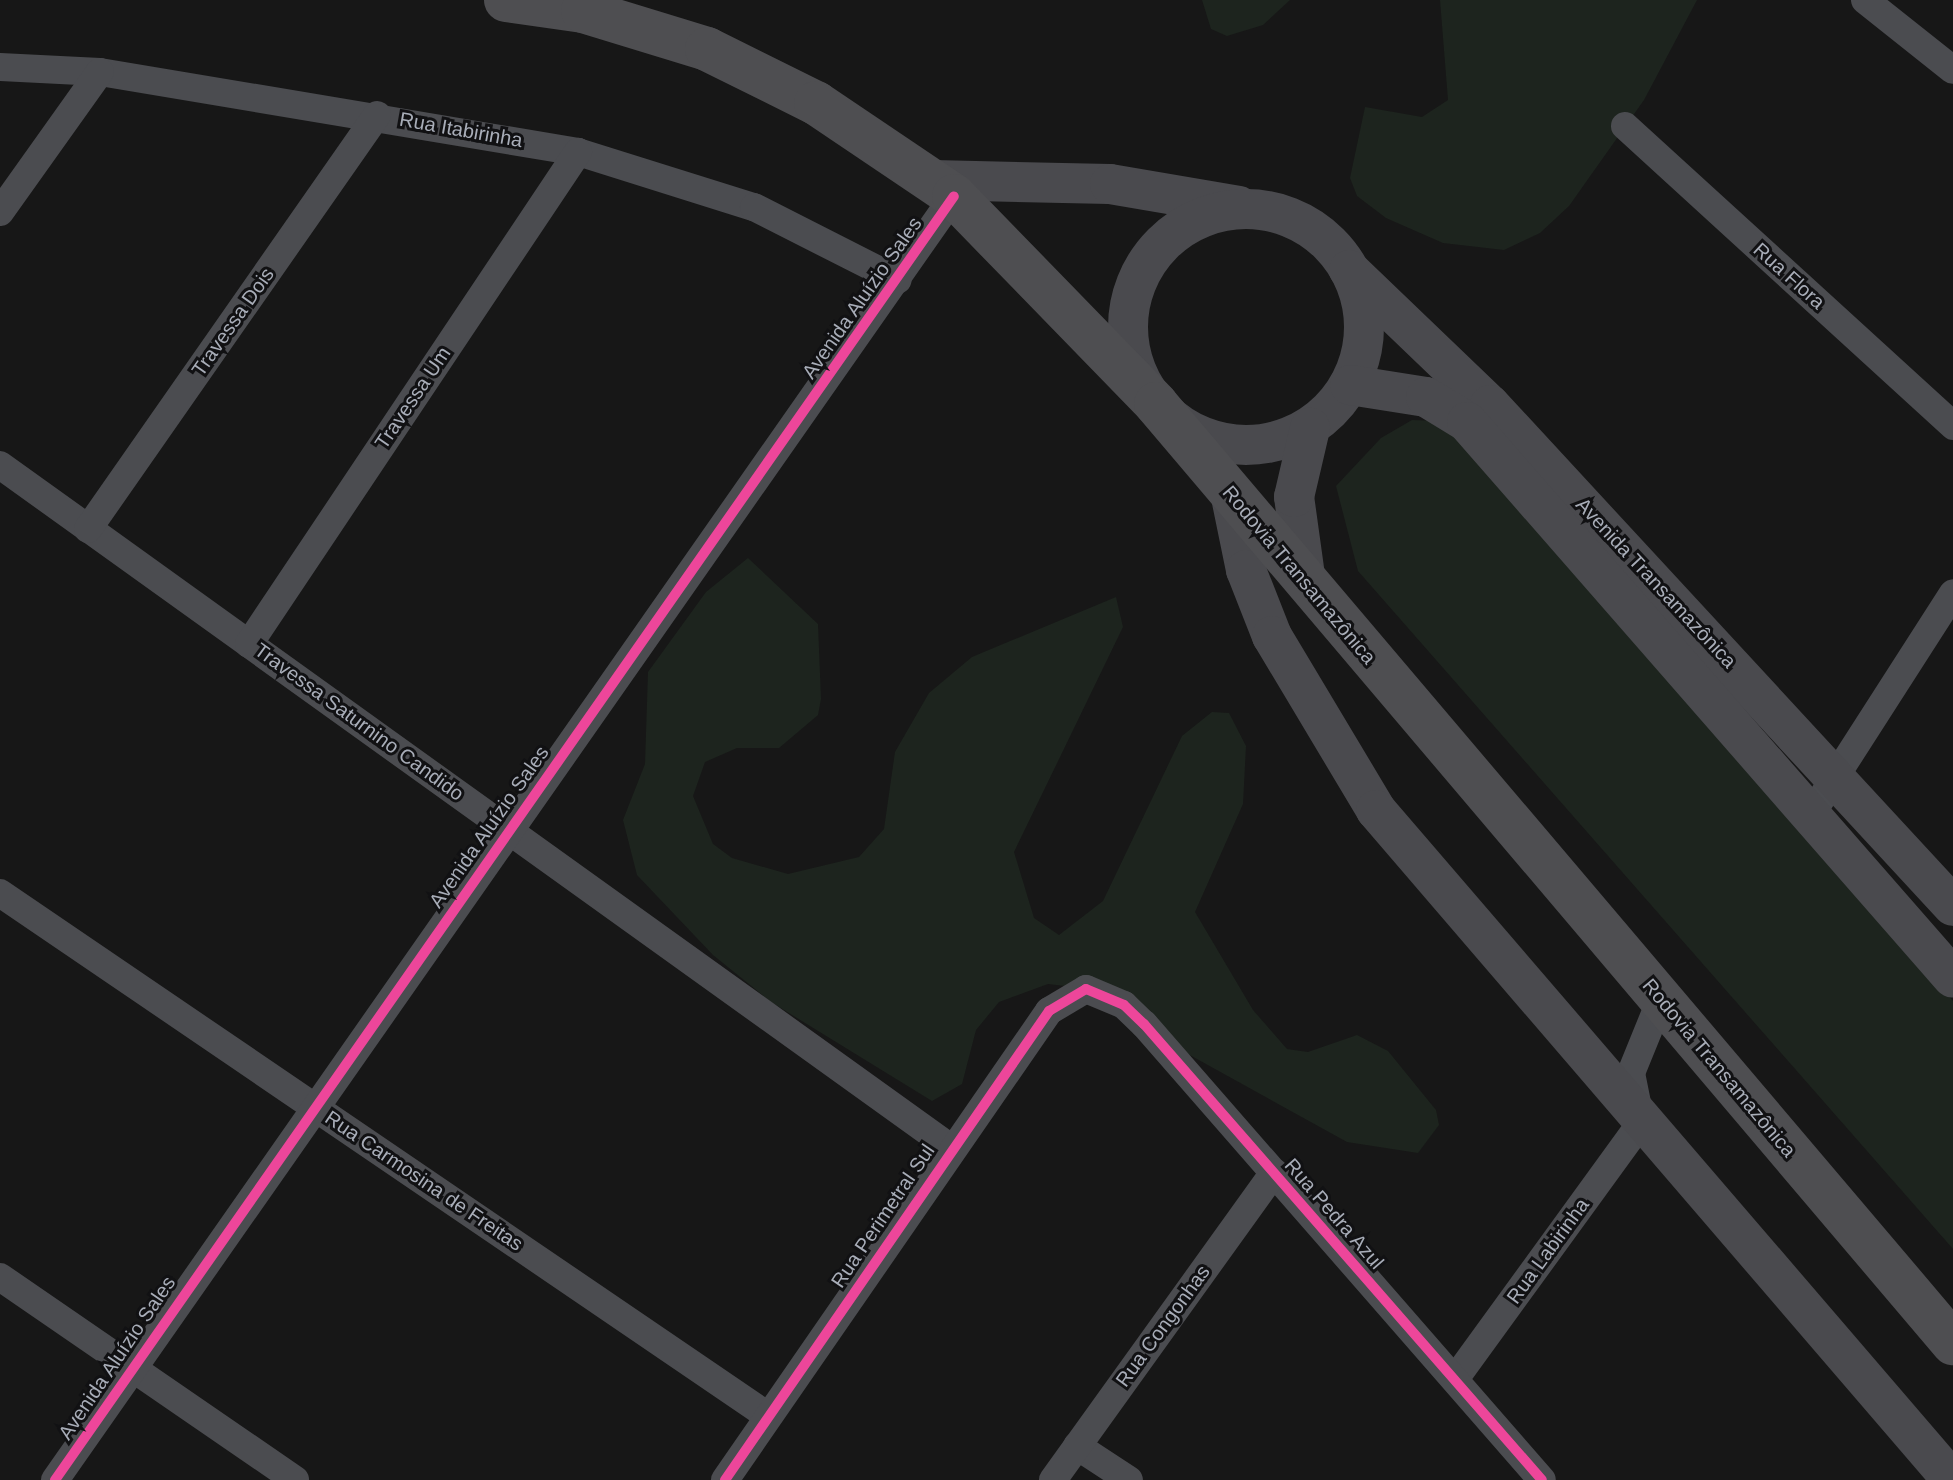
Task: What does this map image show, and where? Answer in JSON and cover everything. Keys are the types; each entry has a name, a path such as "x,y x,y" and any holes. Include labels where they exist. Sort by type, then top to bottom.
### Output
{"highway":[{"name":"Rodovia Transamazônica","path":"506,0 583,11 707,49 816,103 944,188 1156,404 1953,1343"}],"street":[{"path":"1865,0 1953,70"},
{"name":"Rua Itabirinha","path":"0,67 100,72 377,115 578,152 754,207 898,280"},
{"path":"0,212 100,72"},
{"name":"Travessa Dois","path":"88,529 377,115"},
{"name":"Rua Flora","path":"1625,126 1953,426"},
{"name":"Travessa Um","path":"249,644 578,152"},
{"name":"Avenida Transamazônica","path":"944,188 1110,184 1251,208 1308,226 1349,270 1490,405 1836,775 1953,906"},
{"name":"Avenida Aluízio Sales","path":"55,1480 130,1366 898,280 944,188"},
{"name":"Avenida Transamazônica","path":"1251,208 1212,213 1176,230 1143,269 1127,332 1135,371 1156,404 1201,438 1229,445 1271,443 1310,428 1350,385 1364,327 1349,270"},
{"name":"Avenida Transamazônica","path":"1350,385 1426,397 1467,422 1812,813 1953,978"},
{"name":"Avenida Transamazônica","path":"1306,583 1294,497 1310,428"},
{"name":"Travessa Saturnino Candido","path":"0,465 951,1148"},
{"path":"1230,492 1257,602 1332,743 1414,859 1620,1085 1641,1123 1952,1480"},
{"path":"1812,813 1953,593"},
{"name":"Rua Carmosina de Freitas","path":"0,893 768,1416"},
{"name":"Rua Perimetral Sul","path":"725,1480 951,1148 1059,999 1086,989"},
{"name":"Rua Pedra Azul","path":"1086,989 1124,1005 1542,1480"},
{"path":"1641,1123 1631,1073 1661,999"},
{"name":"Rua Labirinha","path":"1455,1379 1641,1123"},
{"name":"Rua Congonhas","path":"1053,1480 1274,1172"},
{"path":"0,1277 295,1480"},
{"path":"1077,1446 1129,1480"}],"shaded area":[{"path":"1202,0 1290,0 1263,25 1227,36 1211,29"},
{"path":"1440,0 1697,0 1644,100 1569,206 1540,233 1504,250 1443,243 1386,218 1357,196 1350,178 1365,107 1422,117 1448,100"},
{"path":"1412,420 1467,422 1953,1001 1953,1249 1358,571 1336,486 1381,438"},
{"path":"748,558 818,624 821,699 818,715 779,748 737,748 705,762 693,796 713,844 732,858 788,874 859,857 884,829 895,752 929,693 972,657 1116,597 1123,627 1014,852 1034,918 1059,935 1103,901 1182,736 1212,712 1229,713 1246,746 1243,804 1195,912 1253,1010 1287,1049 1308,1052 1357,1035 1388,1051 1436,1110 1439,1125 1418,1153 1347,1142 1065,986 1048,984 999,1002 976,1030 962,1084 932,1101 771,1002 713,955 637,875 623,820 645,764 648,672 706,592"}],"cycle path":[{"path":"55,1480 954,196"},
{"path":"725,1480 1049,1011 1086,989 1124,1005 1144,1024 1542,1480"}]}
